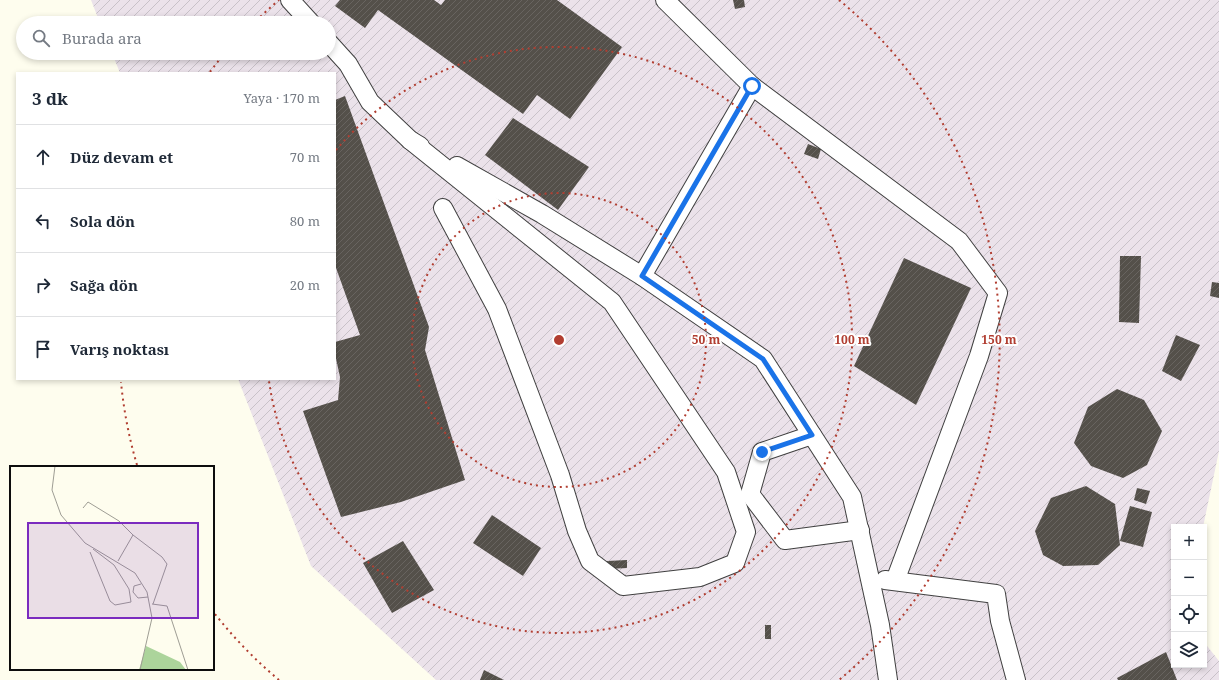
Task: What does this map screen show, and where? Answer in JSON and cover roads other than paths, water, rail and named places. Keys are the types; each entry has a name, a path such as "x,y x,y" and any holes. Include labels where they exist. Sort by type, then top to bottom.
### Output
{"street":[{"path":"290,0 305,16"},
{"path":"665,0 752,86 959,241 998,293 979,356 895,581"},
{"path":"336,51 348,64 370,102 410,140 612,302 726,472 746,532 735,563 700,577 623,586 590,561 576,531 560,475 497,309 443,208"},
{"path":"642,276 752,86"},
{"path":"410,140 542,214 642,276 763,359 852,497 880,625 888,680"},
{"path":"812,435 762,452 750,494 784,540 860,530"},
{"path":"870,578 996,594 1000,621 1016,680"}]}
